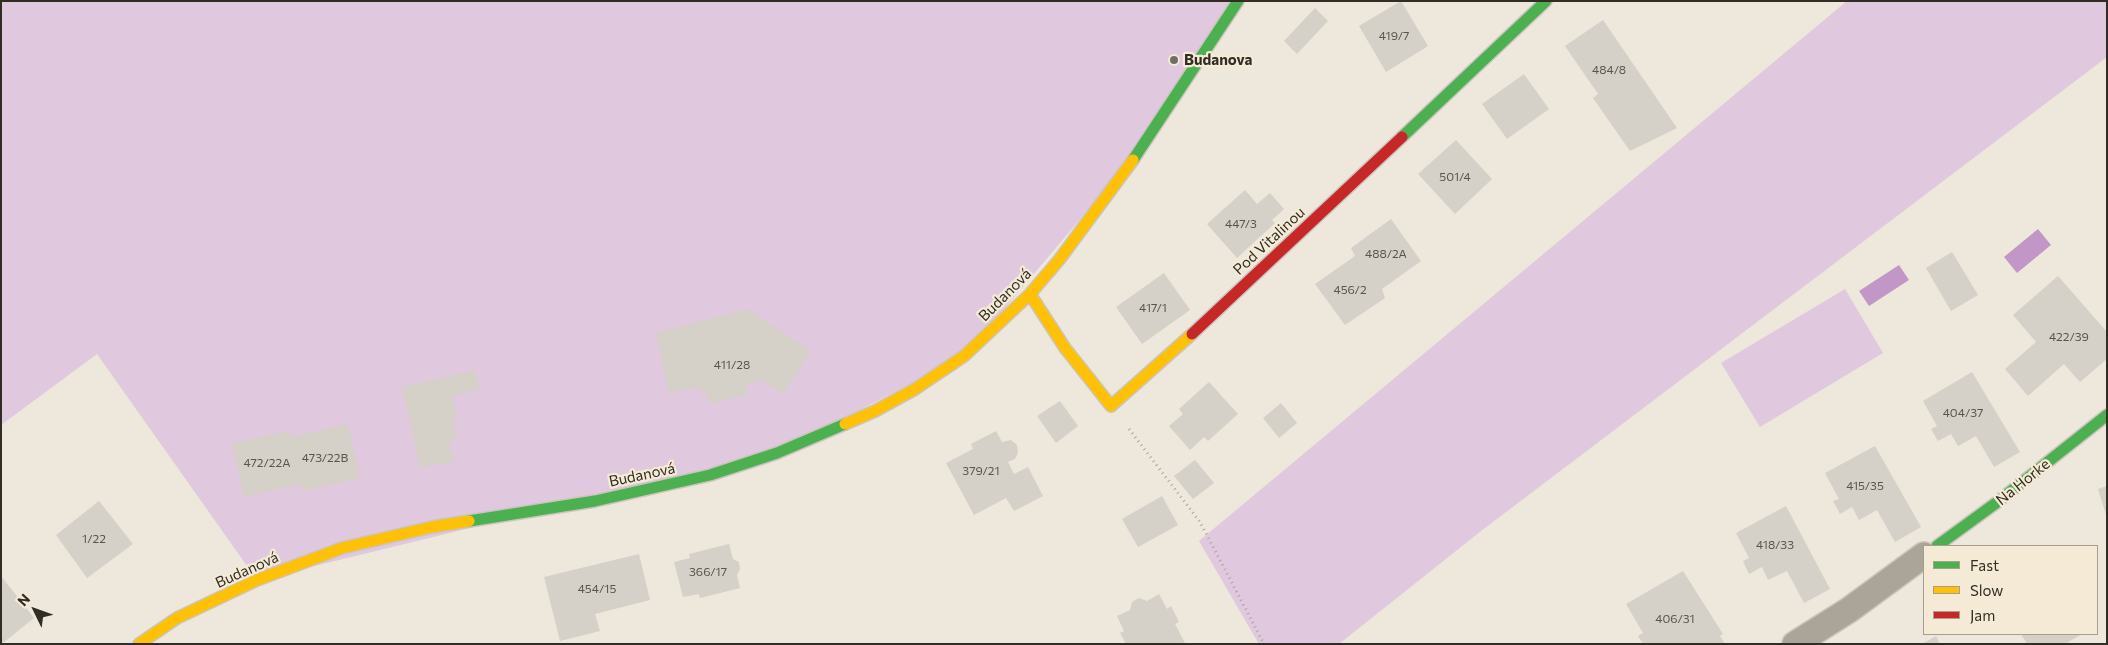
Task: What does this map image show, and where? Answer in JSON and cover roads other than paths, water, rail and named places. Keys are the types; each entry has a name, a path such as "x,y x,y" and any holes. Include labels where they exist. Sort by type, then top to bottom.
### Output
{"street":[{"name":"Budanová","path":"139,644 177,618 257,580 342,548 432,527 594,501 710,475 777,453 875,411 915,388 964,356 1030,294 1090,220 1145,143 1238,1"},
{"name":"Pod Vitalinou","path":"1030,294 1065,348 1112,406 1200,327 1546,1"},
{"name":"Na Horke","path":"1938,545 1996,504 2107,415"},
{"path":"1795,644 1848,610 1923,556"}],"place":[{"name":"Budanova","path":"1174,60"}]}
